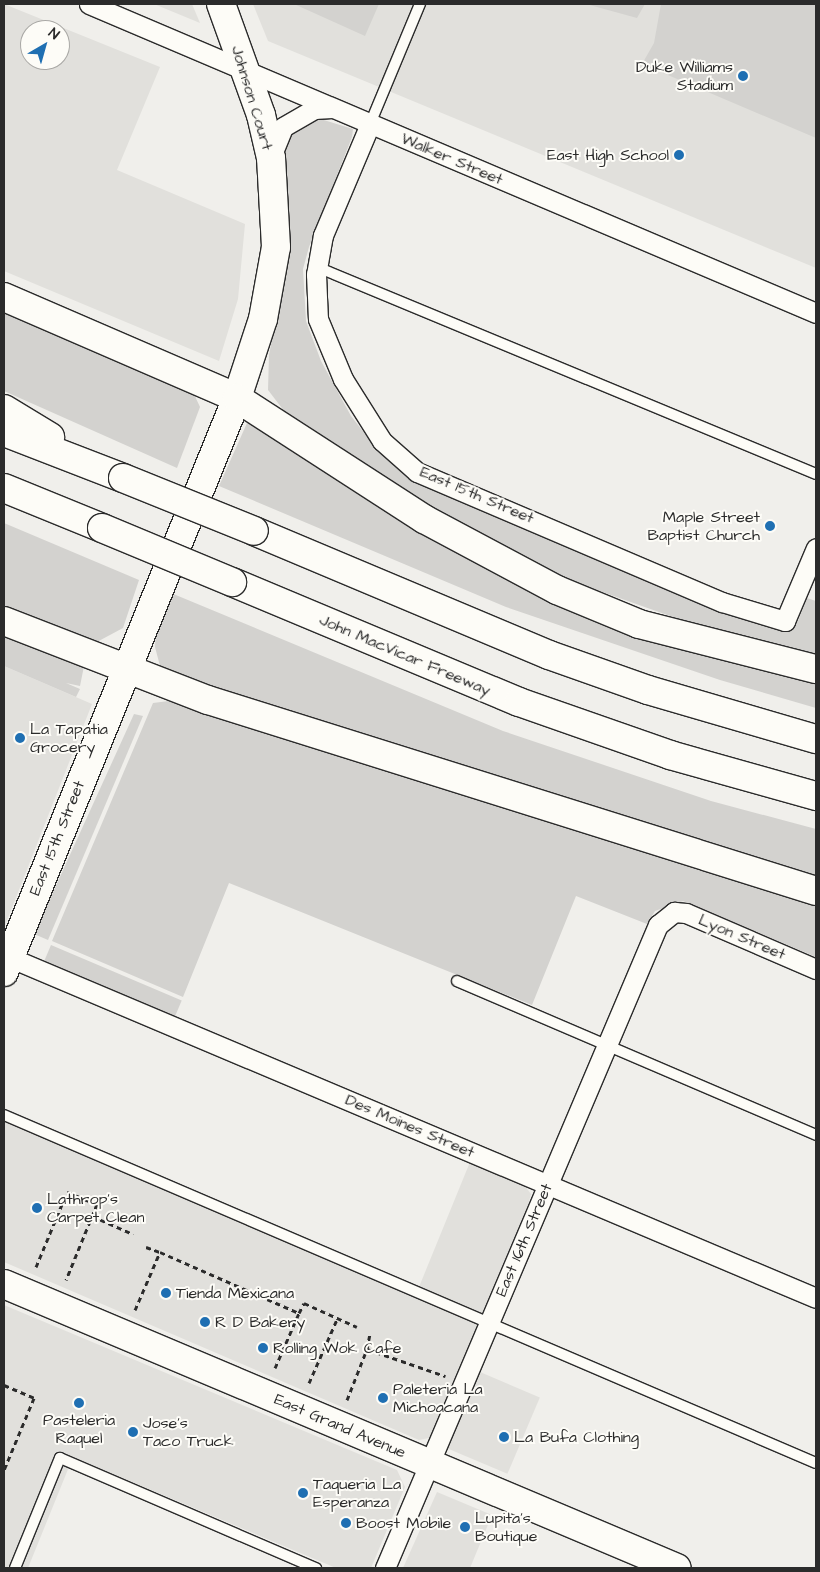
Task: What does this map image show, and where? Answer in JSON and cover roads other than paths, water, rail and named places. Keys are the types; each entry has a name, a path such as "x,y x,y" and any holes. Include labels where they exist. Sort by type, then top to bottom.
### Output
{"main road":[{"name":"Johnson Court","path":"221,4 247,72 271,158 276,247 263,319 237,398"},
{"path":"4,297 237,398 424,519 557,590 639,624 816,669"},
{"name":"East 15th Street","path":"6,961 237,398"},
{"path":"4,408 112,474"},
{"path":"4,432 254,531 549,655 648,690 808,736"},
{"name":"John MacVicar Freeway","path":"4,488 519,702 778,787 816,796"},
{"path":"4,504 102,528"},
{"path":"4,621 126,671 816,891"},
{"path":"778,787 816,804"},
{"name":"East Grand Avenue","path":"4,1284 677,1568"}],"street":[{"name":"Walker Street","path":"89,4 816,313"},
{"path":"271,158 283,127 314,110 332,108"},
{"name":"East 15th Street","path":"370,124 323,235 317,267 318,319 343,379 382,441 417,472 722,602 785,621 816,548"},
{"name":"Lyon Street","path":"667,916 686,914 816,969"},
{"name":"East 16th Street","path":"385,1568 655,930 667,916"},
{"name":"Des Moines Street","path":"6,961 816,1298"}],"lane":[{"path":"370,124 420,4"},
{"path":"317,267 816,474"},
{"path":"457,981 816,1135"},
{"path":"4,1115 816,1463"},
{"path":"15,1568 60,1458 316,1568"}],"place":[{"name":"Duke Williams Stadium","path":"743,76"},
{"name":"East High School","path":"679,155"},
{"name":"Maple Street Baptist Church","path":"770,526"},
{"name":"La Tapatia Grocery","path":"20,738"},
{"name":"Lathrop's Carpet Clean","path":"37,1208"},
{"name":"Tienda Mexicana","path":"166,1293"},
{"name":"R D Bakery","path":"205,1322"},
{"name":"Rolling Wok Cafe","path":"263,1348"},
{"name":"Paleteria La Michoacana","path":"383,1398"},
{"name":"Pasteleria Raquel","path":"79,1403"},
{"name":"Jose’s Taco Truck","path":"133,1432"},
{"name":"La Bufa Clothing","path":"504,1437"},
{"name":"Taqueria La Esperanza","path":"303,1493"},
{"name":"Boost Mobile","path":"346,1523"},
{"name":"Lupita's Boutique","path":"465,1527"}]}
